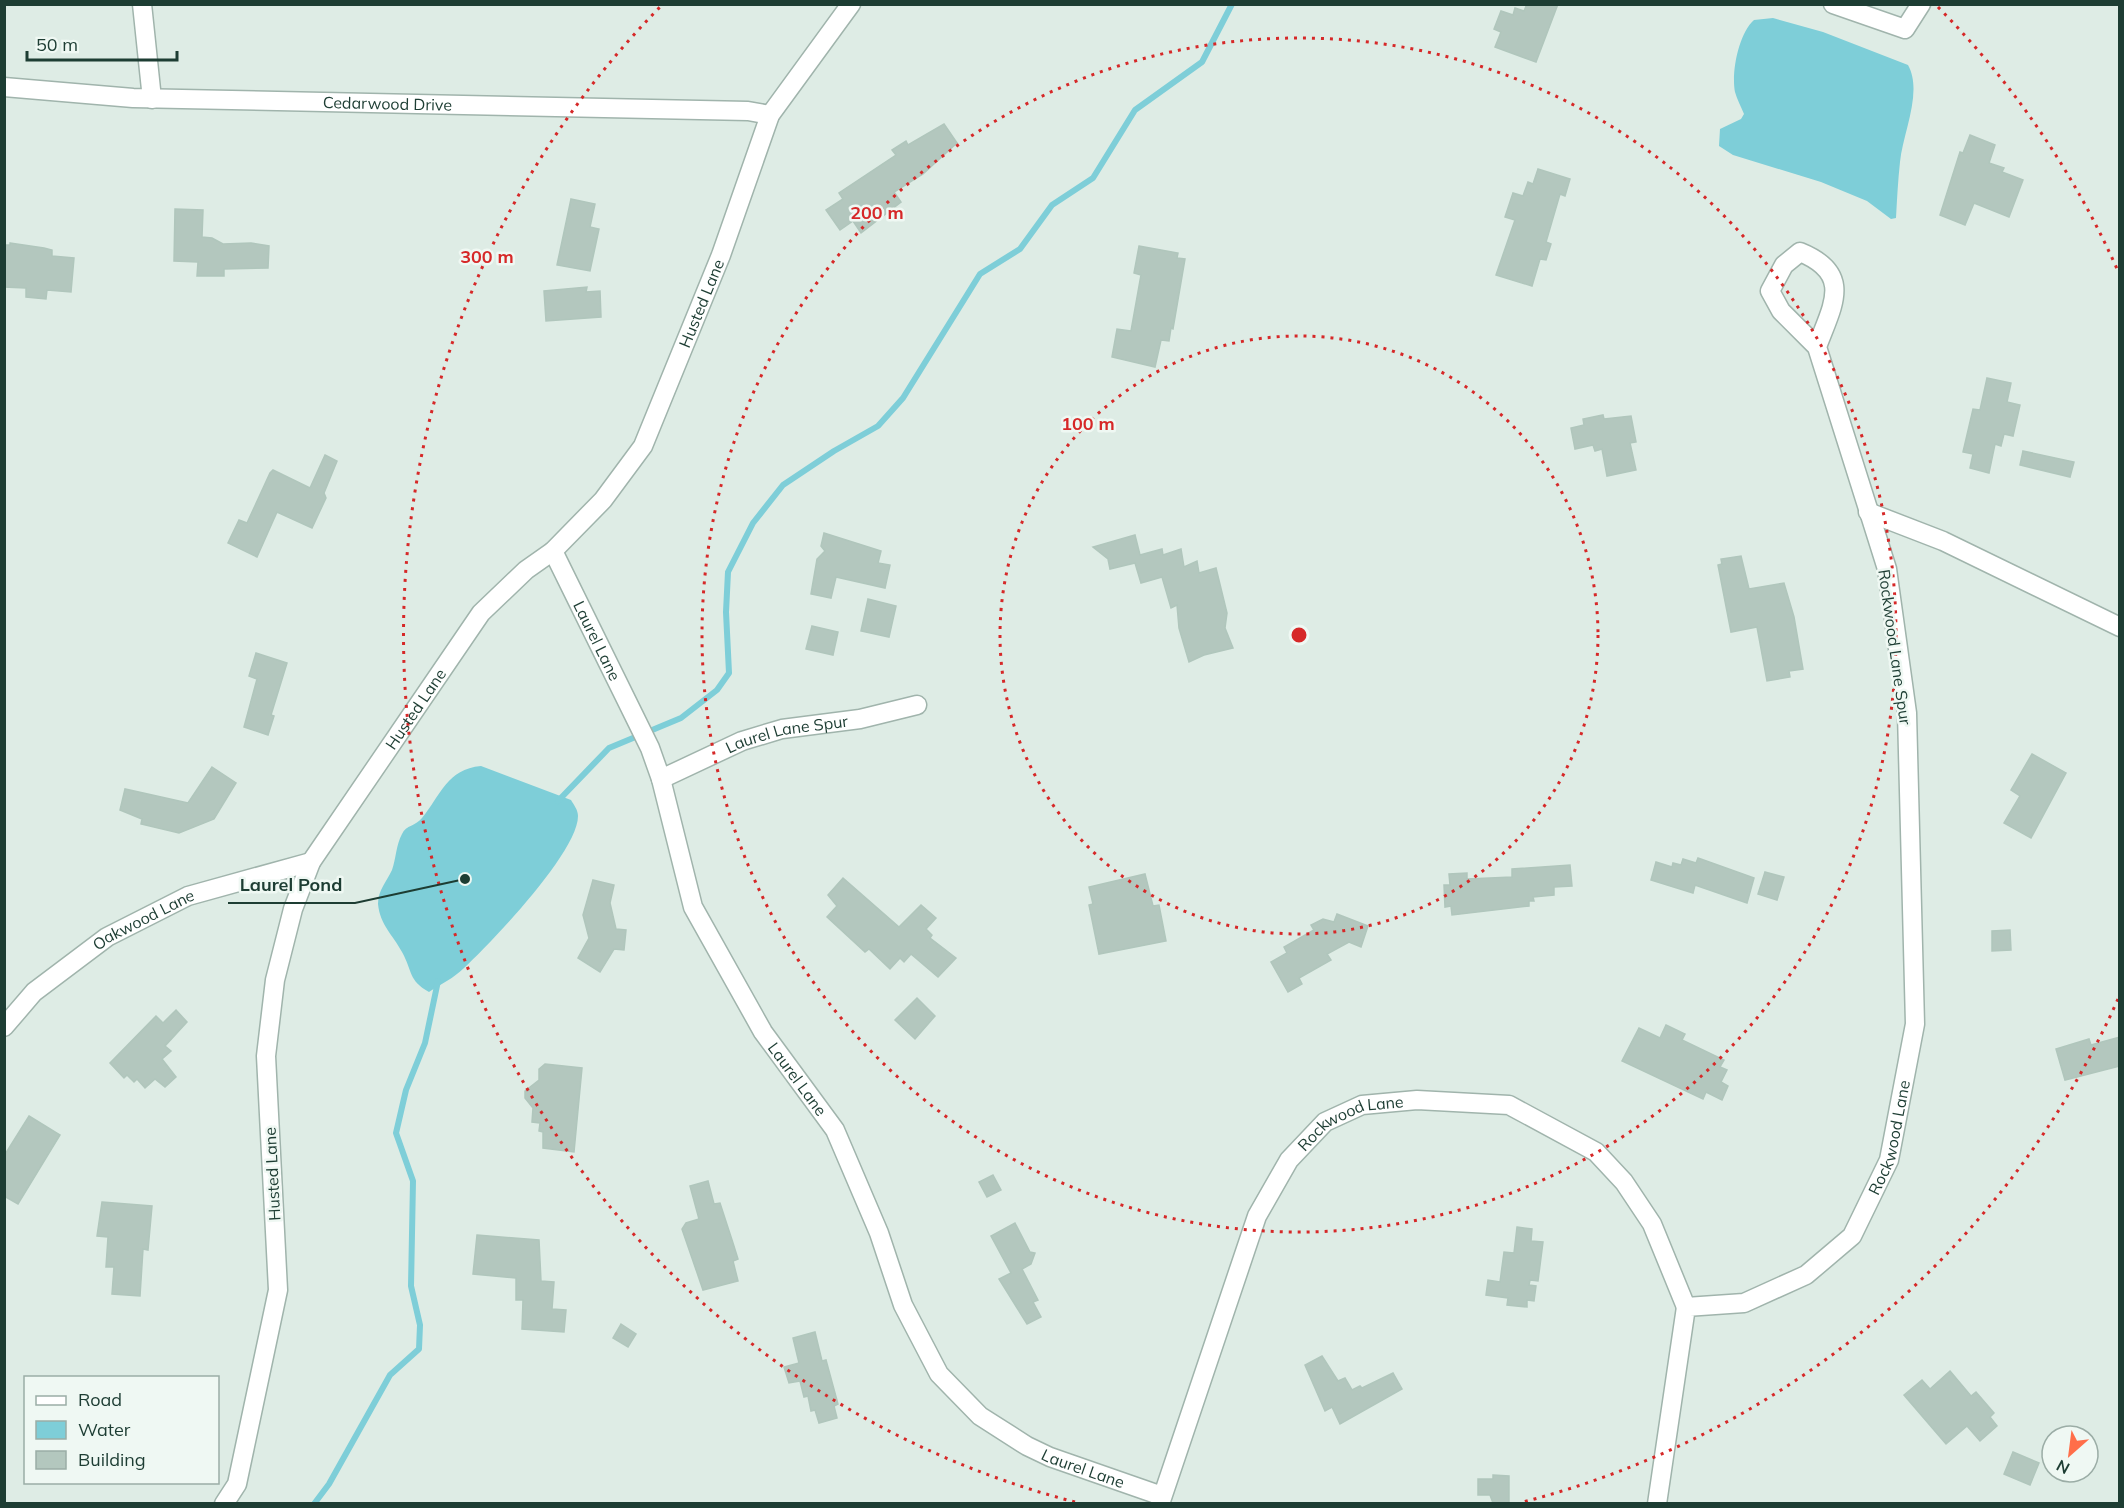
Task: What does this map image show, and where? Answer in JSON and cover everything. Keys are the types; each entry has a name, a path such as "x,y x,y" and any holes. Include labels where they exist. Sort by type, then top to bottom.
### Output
{"street":[{"path":"142,4 152,99"},
{"name":"Husted Lane","path":"224,1503 237,1484 278,1290 266,1056 275,980 293,909 311,862 481,613 526,570 553,552 603,500 643,446 721,255 770,115 851,4"},
{"path":"1833,4 1905,29 1921,4"},
{"name":"Cedarwood Drive","path":"4,87 152,99 748,111 770,115"},
{"name":"Rockwood Lane Spur","path":"1817,347 1832,312 1835,283 1825,266 1800,252 1784,265 1770,291 1781,311 1817,347 1887,569 1907,712 1909,849"},
{"path":"1868,512 1943,542 2120,627"},
{"name":"Laurel Lane","path":"553,552 650,748 661,779 693,907 763,1032 835,1130 879,1233 903,1305 939,1374 980,1416 1027,1446 1161,1500"},
{"name":"Laurel Lane Spur","path":"661,779 742,741 782,729 860,719 917,705"},
{"name":"Rockwood Lane","path":"1161,1500 1257,1216 1288,1160 1325,1122 1362,1105 1418,1100 1509,1105 1596,1152 1624,1182 1652,1224 1686,1307 1744,1303 1806,1275 1852,1236 1889,1160 1915,1024 1909,849"},
{"name":"Oakwood Lane","path":"4,1027 34,992 107,937 188,896 311,862"},
{"path":"1657,1503 1686,1307"}],"water":[{"path":"1773,18 1823,32 1908,65 1914,87 1913,100 1900,162 1896,218 1891,219 1867,201 1821,182 1733,155 1719,146 1720,129 1741,119 1744,114 1734,84 1735,64 1740,43 1754,20"},
{"path":"481,766 571,800 578,816 574,832 564,851 531,896 464,968 429,992 417,984 402,952 387,930 381,918 378,899 392,870 398,843 404,831 422,818 452,778 469,768"}],"building":[{"path":"1527,4 1558,4 1536,62 1495,47 1501,32 1494,29 1501,11 1513,15 1515,8 1524,11"},
{"path":"944,124 957,143 923,174 894,192 901,202 861,233 853,221 840,230 826,210 843,199 839,193 896,155 892,150 906,141 908,145"},
{"path":"1970,135 1995,145 1989,163 2004,168 2002,172 2023,180 2009,217 1974,203 1965,225 1940,215 1960,152 1963,153"},
{"path":"1538,169 1570,179 1565,196 1560,194 1546,242 1551,244 1546,260 1540,259 1532,286 1496,275 1515,220 1505,217 1513,193 1523,196 1528,182 1533,184"},
{"path":"571,199 595,204 590,227 599,229 590,271 557,265"},
{"path":"175,209 203,210 202,237 212,238 223,244 251,243 269,246 268,268 224,269 224,276 197,276 198,262 174,261"},
{"path":"10,243 52,250 52,256 74,258 71,292 47,290 46,299 26,297 26,288 4,287 4,245 10,245"},
{"path":"1139,246 1178,253 1177,258 1185,259 1173,329 1171,328 1169,341 1161,340 1155,367 1112,357 1117,329 1131,331 1141,275 1134,273"},
{"path":"587,287 586,292 600,291 601,317 546,321 544,291"},
{"path":"1987,378 2011,383 2007,402 2020,405 2013,436 2004,434 2001,446 1995,444 1989,473 1970,468 1973,454 1963,452 1973,409 1980,410"},
{"path":"1603,415 1604,419 1631,416 1636,442 1630,443 1636,470 1607,476 1602,449 1595,451 1593,445 1575,449 1571,428 1584,425 1583,419"},
{"path":"2023,451 2074,462 2070,477 2020,465"},
{"path":"325,455 337,461 324,493 326,498 312,528 277,512 257,557 228,543 239,520 247,523 273,470 310,488"},
{"path":"824,533 881,551 878,563 890,565 885,588 836,577 831,598 811,594 817,559 825,551 821,546"},
{"path":"1135,535 1140,555 1162,549 1163,555 1181,549 1184,567 1197,561 1199,573 1216,568 1227,613 1225,628 1233,648 1204,655 1189,662 1179,628 1177,605 1171,608 1162,577 1141,583 1135,563 1110,569 1108,559 1093,547"},
{"path":"1741,556 1749,589 1784,583 1794,617 1803,669 1789,671 1790,677 1767,681 1757,627 1731,632 1718,565 1722,564 1721,559"},
{"path":"868,599 896,606 889,637 861,631"},
{"path":"812,626 838,632 833,655 806,649"},
{"path":"256,653 287,663 271,715 274,716 268,735 244,727 257,679 249,676"},
{"path":"2032,754 2066,773 2031,838 2004,823 2020,796 2011,790"},
{"path":"212,767 236,783 214,819 179,833 141,824 142,819 120,810 125,789 188,803"},
{"path":"1698,858 1754,878 1747,903 1695,885 1693,893 1651,880 1656,862 1672,867 1673,863 1681,865 1683,859 1696,863"},
{"path":"1570,865 1572,886 1554,887 1554,895 1533,897 1534,901 1529,901 1529,906 1452,915 1451,906 1445,907 1444,885 1450,885 1449,874 1467,873 1467,879 1512,877 1512,869"},
{"path":"1765,872 1784,877 1777,900 1758,894"},
{"path":"1145,874 1153,906 1159,905 1166,941 1099,954 1089,905 1093,904 1089,887"},
{"path":"843,878 899,927 921,905 936,918 926,929 932,935 930,938 956,958 938,977 911,954 904,962 900,958 890,969 869,949 865,952 827,917 837,906 828,895"},
{"path":"593,880 614,885 610,903 616,929 626,930 624,950 614,949 600,972 578,958 589,938 583,915"},
{"path":"1337,914 1368,926 1361,947 1349,942 1327,954 1331,960 1299,978 1302,984 1288,992 1271,962 1287,953 1284,947 1314,930 1311,925 1323,919 1334,922"},
{"path":"2010,930 2011,950 1992,951 1992,931"},
{"path":"917,998 935,1016 915,1039 895,1020"},
{"path":"176,1010 187,1022 165,1046 171,1051 162,1059 176,1077 165,1087 155,1079 145,1088 137,1079 134,1082 127,1075 124,1078 110,1063 156,1016 163,1023"},
{"path":"1666,1025 1685,1034 1682,1040 1724,1060 1720,1067 1727,1070 1721,1082 1728,1086 1722,1100 1706,1092 1703,1099 1622,1061 1639,1028 1660,1038"},
{"path":"2120,1037 2120,1066 2065,1080 2056,1049 2089,1039 2091,1045"},
{"path":"545,1064 582,1068 574,1152 543,1148 543,1132 539,1131 540,1123 532,1122 533,1108 525,1098 525,1091 539,1080 539,1069"},
{"path":"29,1116 60,1135 18,1204 4,1196 4,1156"},
{"path":"993,1175 1001,1190 987,1197 979,1182"},
{"path":"708,1181 714,1204 720,1203 738,1259 733,1261 738,1281 703,1290 682,1229 686,1223 699,1219 690,1186"},
{"path":"102,1202 152,1206 148,1250 143,1249 140,1296 112,1294 114,1267 106,1267 108,1237 97,1236"},
{"path":"1015,1223 1030,1252 1035,1253 1031,1264 1022,1269 1038,1300 1033,1302 1041,1317 1027,1324 999,1279 1011,1273 991,1236"},
{"path":"1517,1227 1532,1229 1531,1241 1543,1242 1538,1281 1530,1280 1529,1285 1536,1286 1534,1301 1527,1300 1527,1307 1507,1305 1508,1298 1486,1295 1488,1280 1500,1282 1504,1252 1514,1253"},
{"path":"477,1235 539,1240 541,1281 554,1282 552,1309 566,1310 564,1332 522,1329 523,1300 516,1300 516,1278 473,1274"},
{"path":"621,1324 636,1334 628,1347 613,1338"},
{"path":"815,1332 822,1361 826,1360 838,1404 834,1406 837,1418 819,1423 815,1410 811,1411 808,1396 804,1397 800,1381 789,1383 784,1367 799,1363 793,1338"},
{"path":"1322,1356 1338,1381 1345,1378 1352,1390 1360,1386 1362,1388 1393,1373 1402,1389 1340,1424 1332,1407 1325,1411 1305,1365"},
{"path":"1950,1371 1971,1396 1976,1392 1994,1413 1990,1417 1997,1426 1980,1441 1967,1426 1946,1444 1904,1395 1922,1380 1930,1389"},
{"path":"2013,1452 2039,1463 2030,1485 2004,1474"},
{"path":"1493,1475 1509,1476 1509,1503 1493,1503 1490,1495 1478,1495 1478,1479 1493,1479"}],"waterway":[{"path":"558,801 609,748 681,718 717,690 729,673 726,612 728,572 753,523 783,485 834,451 878,426 903,398 980,274 1020,249 1052,205 1093,178 1135,110 1202,62 1232,4"},
{"path":"314,1504 329,1484 390,1375 419,1349 420,1325 411,1286 413,1181 396,1133 406,1090 425,1043 438,981"}],"place":[{"name":"Laurel Pond","path":"465,879"}]}
